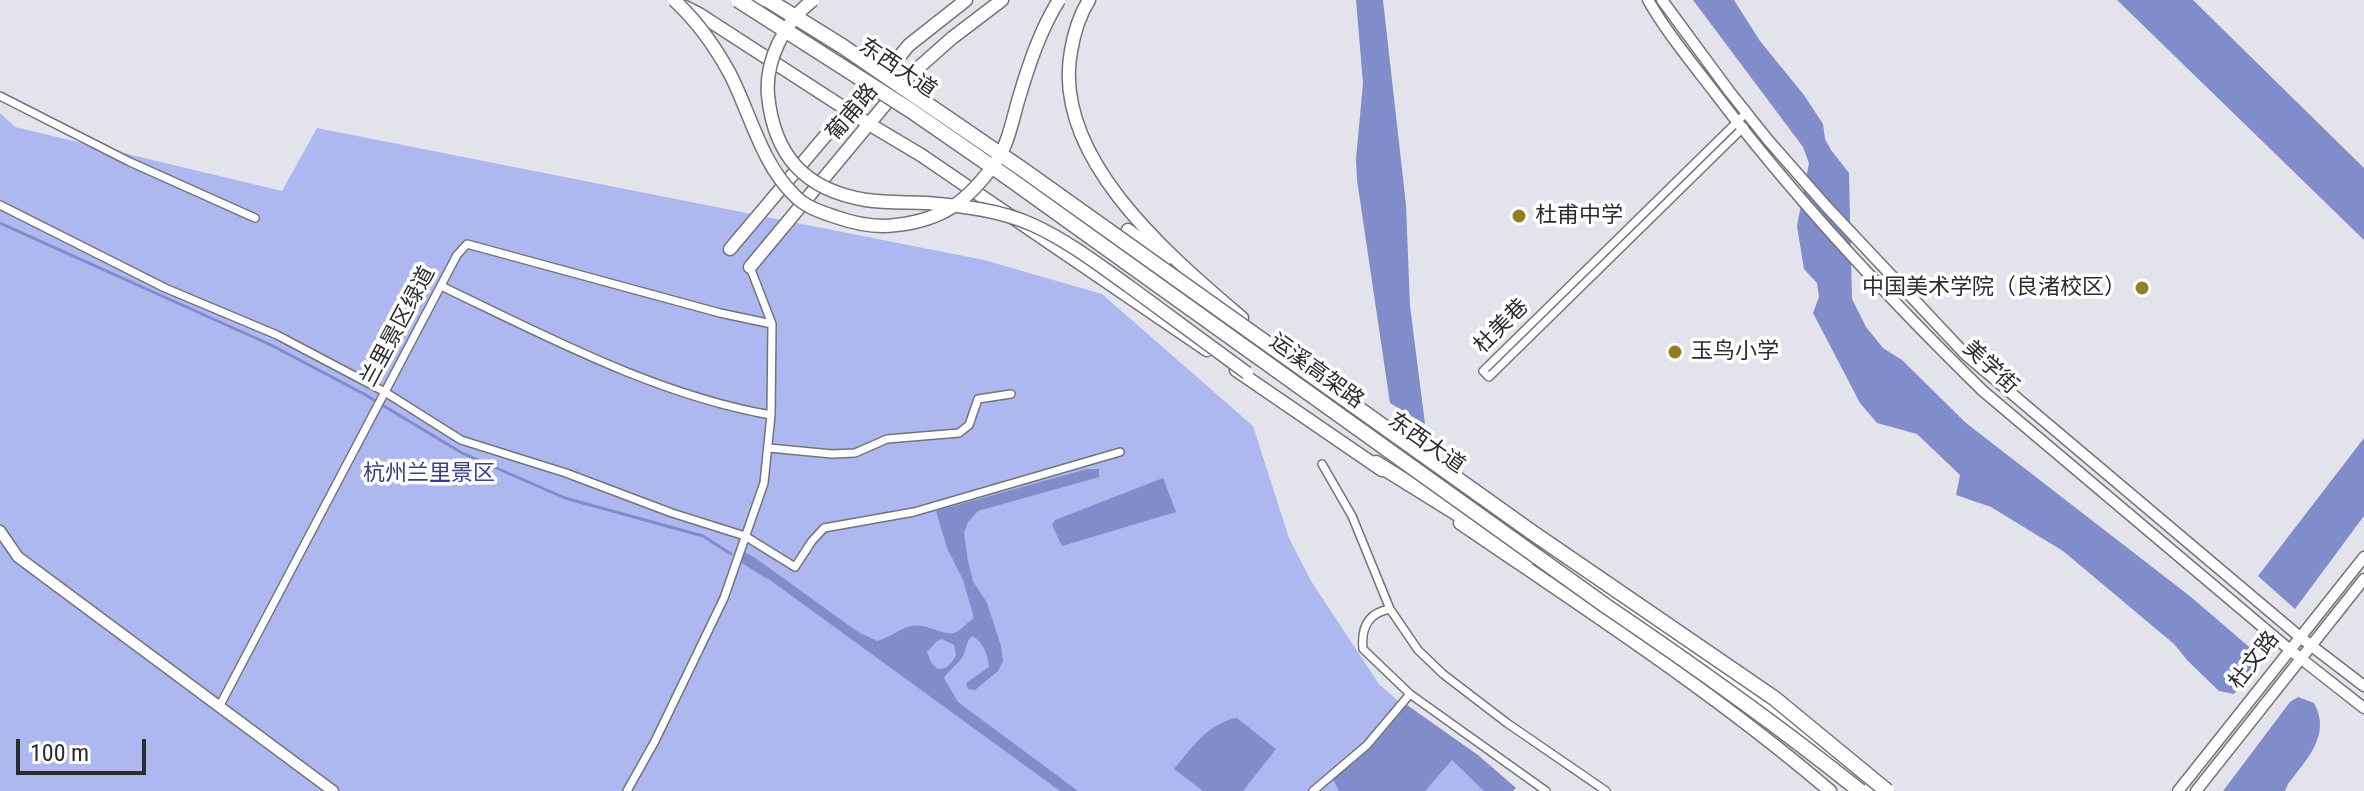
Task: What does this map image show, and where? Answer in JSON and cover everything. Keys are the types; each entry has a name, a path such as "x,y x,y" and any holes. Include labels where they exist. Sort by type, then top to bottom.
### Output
{"highway":[{"name":"运溪高架路","path":"738,0 983,160 1776,724 1860,791"},
{"name":"运溪高架路","path":"768,0 880,71 1022,169 1307,373 1774,698 1887,791"},
{"path":"1396,431 1616,590"},
{"path":"1376,463 1606,606"}],"main road":[{"path":"672,0 687,12 718,52 771,162 794,196 827,214 861,225 880,226 907,224 933,217 949,210 977,186 1005,144 1036,47 1059,0"},
{"path":"672,0 921,155 1668,664 1830,791"},
{"name":"东西大道","path":"753,0 993,159 1376,433 1678,642 1789,722 1874,791"},
{"path":"813,0 798,13 783,34 771,65 768,87 769,106 778,138 786,156 805,176 827,189 864,199 986,210 1019,219 1046,231 1096,263 1320,426 1376,463"},
{"name":"葡甫路","path":"730,249 853,103 867,95 909,45 966,0"},
{"name":"葡甫路","path":"750,267 908,77 1002,0"},
{"path":"1089,0 1077,24 1069,62 1069,79 1070,100 1077,126 1089,152 1107,180 1158,242 1242,318"},
{"path":"1128,230 1396,431"}],"street":[{"name":"美学街","path":"1648,0 1739,126 1805,205 1983,391 2301,660 2364,708"},
{"name":"美学街","path":"1662,0 1748,116 1826,206 1973,362 2300,637 2364,686"},
{"path":"0,96 130,162 255,218"},
{"name":"杜美巷","path":"1739,126 1483,371 1489,377 1739,126 1748,116"},
{"path":"0,205 165,288 277,335 461,440 745,536 795,567 824,528 914,512 1120,452"},
{"name":"兰里景区绿道","path":"219,707 457,255 467,244 720,313 772,324"},
{"path":"627,791 655,741 724,598 764,483 771,415 772,324 750,267"},
{"path":"441,286 632,373 703,400 771,415"},
{"path":"769,448 855,453 887,439 959,433 969,425 978,399 1011,394"},
{"path":"1322,464 1352,516 1390,609 1418,650 1443,674 1606,791"},
{"path":"0,531 18,557 333,791"},
{"name":"杜文路","path":"2178,791 2364,557"},
{"name":"杜文路","path":"2196,791 2364,579"},
{"path":"1390,609 1369,620 1362,631 1363,649 1410,694 1546,791"},
{"path":"1313,791 1367,745 1410,694"}],"green space":[{"name":"杭州兰里景区","path":"0,113 15,127 282,191 317,128 984,260 1102,294 1253,426 1289,538 1311,581 1379,684 1500,791 0,791"}],"shaded area":[{"path":"1356,0 1383,0 1406,205 1410,306 1425,424 1390,403 1357,180 1363,83"},
{"path":"1693,0 1734,0 1760,41 1804,95 1823,124 1825,139 1831,150 1849,173 1852,299 1866,327 1883,348 1902,360 1966,423 2191,597 2255,652 2260,657 2234,694 2219,691 2174,644 2063,551 1991,507 1956,495 1960,475 1917,434 1877,423 1860,403 1813,313 1819,297 1817,283 1804,269 1797,226 1809,163 1803,147"},
{"path":"2117,0 2193,0 2364,168 2364,240"},
{"path":"2364,438 2364,516 2295,609 2258,576"},
{"path":"1087,469 1099,469 1099,477 978,511 968,522 964,533 973,581 987,603 1003,661 998,671 975,690 968,689 966,683 989,667 984,649 972,636 963,656 944,678 958,702 1078,791 1060,791 741,559 742,551 754,557 858,632 877,641 911,626 954,633 974,618 936,511","holes":["942,639 954,645 956,655 949,665 938,669 932,664 927,652 937,641"]},
{"path":"1163,478 1176,512 1062,546 1052,525 1055,520"},
{"path":"2298,697 2314,703 2320,726 2309,756 2285,791 2223,791 2290,702"},
{"path":"1407,705 1478,755 1516,788 1513,791 1484,791 1452,760 1425,791 1339,791 1333,779 1372,747"},
{"path":"1237,718 1276,749 1243,791 1203,791 1174,769 1209,731"}],"waterway":[{"path":"0,223 271,345 364,394 462,453 565,498 703,536 731,554"},
{"path":"743,562 767,577"}],"place":[{"name":"杜甫中学","path":"1519,216"},
{"name":"中国美术学院（良渚校区）","path":"2142,288"},
{"name":"玉鸟小学","path":"1675,352"}]}
